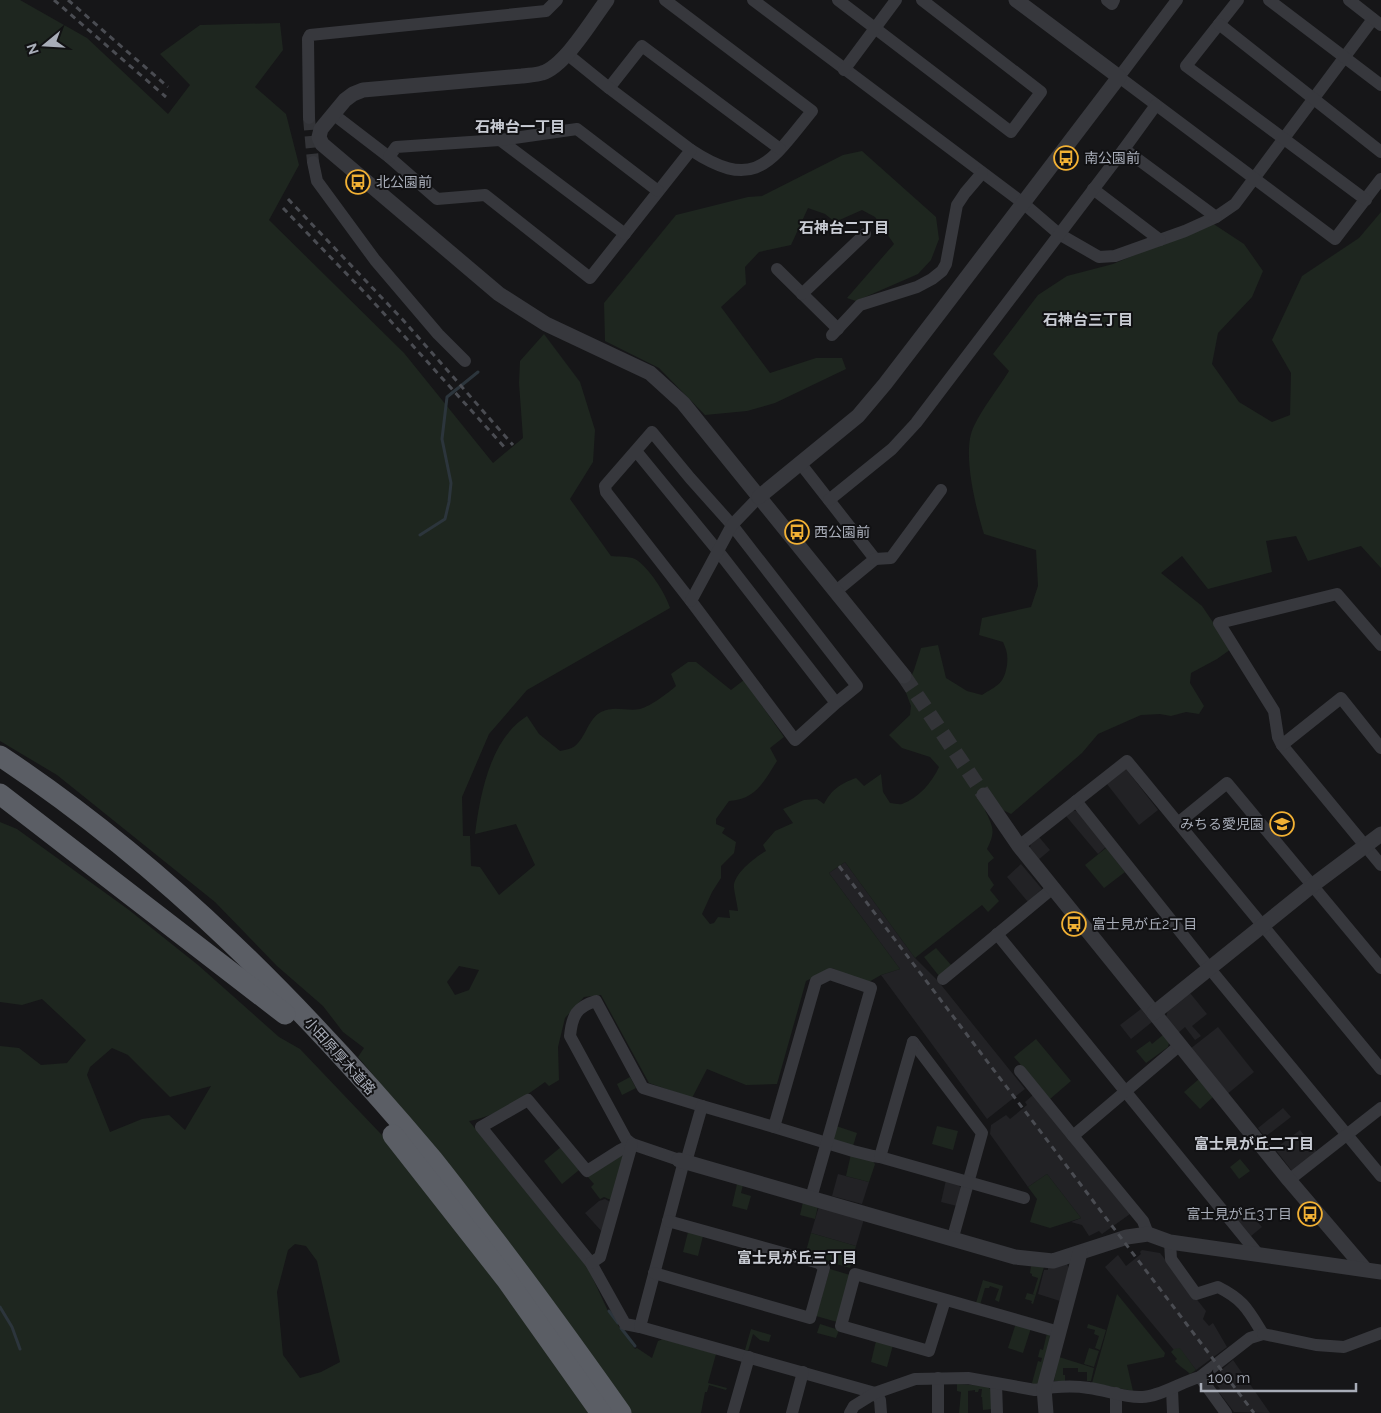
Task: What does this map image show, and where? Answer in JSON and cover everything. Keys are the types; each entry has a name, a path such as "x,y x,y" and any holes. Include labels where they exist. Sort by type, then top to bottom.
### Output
{"highway":[{"name":"小田原厚木道路","path":"0,756 38,781 110,835 186,899 271,980 340,1054 434,1161 529,1284 621,1413"},
{"name":"小田原厚木道路","path":"0,771 53,808 131,872 191,924 285,1014 389,1129 506,1279 601,1413"},
{"path":"0,794 285,1014"}],"street":[{"path":"309,118 308,39 310,35 546,11 557,0"},
{"path":"607,0 567,54 556,65 542,73 363,90 345,100 321,129 319,137 322,144 499,294 546,324 650,373 683,402 904,676"},
{"path":"567,54 609,88 709,162 744,171 758,167 771,160 812,111 665,0"},
{"path":"753,0 1023,203 1059,234 1099,257 1115,256 1160,240 1216,217 1235,204 1344,57 1377,22 1349,0"},
{"path":"838,0 1011,132 1041,92 922,0"},
{"path":"844,70 896,0"},
{"path":"1016,0 1335,239 1381,179"},
{"path":"1107,0 1112,4 1114,0"},
{"path":"691,601 732,525 758,497 858,416 885,384 1177,0"},
{"path":"1238,0 1186,66 1366,200"},
{"path":"1269,0 1381,85"},
{"path":"1219,24 1381,152"},
{"path":"609,88 642,46 780,149"},
{"path":"829,500 892,449 916,423 1156,105"},
{"path":"333,114 389,157 437,199 485,195 590,278 691,150"},
{"path":"389,157 396,147 500,140 577,129 658,191"},
{"path":"500,140 625,234"},
{"path":"1124,149 1216,217"},
{"path":"314,162 317,181 375,260 438,334 466,361"},
{"path":"777,269 835,332 860,306 917,287 942,271 946,264 958,205 965,193 982,173"},
{"path":"1093,189 1160,240"},
{"path":"802,294 865,234"},
{"path":"652,432 732,525 857,686 795,740 691,601 606,492 604,486 636,451 652,432"},
{"path":"636,451 718,551 836,703"},
{"path":"800,463 875,559"},
{"path":"835,592 875,559 891,558 941,490"},
{"path":"1381,645 1337,594 1219,622 1274,711 1278,737 1282,745 1381,865"},
{"path":"1282,745 1341,698 1381,748"},
{"path":"1019,846 1127,760 1381,1069"},
{"path":"1178,823 1227,783 1381,968"},
{"path":"984,794 1019,846 1289,1180 1365,1269"},
{"path":"1076,801 1210,969 1381,1176"},
{"path":"1154,1012 1313,885 1381,834"},
{"path":"943,979 1053,888"},
{"path":"997,934 1258,1254"},
{"path":"774,1127 816,981 830,974 871,988 811,1198"},
{"path":"1024,1198 873,1156 643,1088 596,1001 585,1005 572,1019 570,1036 626,1139 632,1144 683,1161 953,1237 1015,1257 1053,1261 1127,1237 1148,1234 1170,1242 1381,1272"},
{"path":"880,1157 913,1042 982,1133 970,1182 953,1237"},
{"path":"1073,1136 1180,1045"},
{"path":"1020,1071 1143,1221 1148,1234"},
{"path":"632,1144 587,1171 528,1100 481,1127 591,1263 625,1324 875,1393 880,1400 881,1413"},
{"path":"640,1327 683,1161 702,1106"},
{"path":"1289,1180 1381,1108"},
{"path":"591,1263 600,1257 632,1144"},
{"path":"654,1273 810,1318 824,1268 818,1263 668,1221"},
{"path":"1170,1242 1171,1259 1196,1294 1218,1287 1233,1294 1244,1304 1263,1334"},
{"path":"1046,1413 1044,1388 1080,1253"},
{"path":"945,1300 930,1351 841,1326 855,1274 1059,1332"},
{"path":"850,1413 854,1406 875,1393 915,1379 968,1378 1035,1390 1086,1387 1144,1397 1172,1389 1191,1379 1200,1377 1250,1338 1263,1334 1316,1345 1344,1346 1381,1333"},
{"path":"733,1413 748,1357"},
{"path":"792,1413 803,1372"},
{"path":"1200,1377 1226,1413"},
{"path":"938,1378 938,1413"},
{"path":"996,1384 997,1413"},
{"path":"1172,1389 1173,1413"},
{"path":"1116,1393 1116,1413"}],"shaded area":[{"path":"0,0 20,0 87,38 168,114 190,85 160,54 200,25 280,23 283,50 255,87 286,114 299,165 269,220 404,353 493,463 523,438 519,383 520,361 544,334 580,382 595,430 593,462 570,499 611,556 633,558 651,574 661,588 670,608 527,690 489,734 462,797 463,836 470,836 471,866 480,867 499,895 535,865 516,824 475,834 480,802 489,769 504,739 514,726 527,716 539,734 560,751 572,748 582,738 593,719 601,712 611,709 640,709 664,696 676,686 671,674 688,662 696,662 731,690 744,680 784,737 770,748 777,761 763,782 753,793 746,797 729,801 716,819 716,824 725,828 722,833 736,842 734,853 721,866 721,878 702,914 710,924 714,923 718,917 730,918 729,910 738,911 734,883 740,872 756,857 766,851 763,845 775,831 793,823 783,809 804,800 817,799 824,804 830,794 845,782 856,778 864,786 881,774 883,792 890,803 902,804 914,798 929,784 939,767 930,757 902,748 889,735 910,715 911,706 905,690 921,648 938,645 946,678 967,691 982,695 1002,680 1006,671 1007,658 1003,642 979,635 982,618 1031,607 1038,586 1036,550 984,534 971,480 969,450 970,437 974,426 1009,371 993,354 1038,295 1067,276 1113,264 1212,223 1244,244 1263,271 1252,297 1218,333 1212,364 1239,402 1272,422 1290,415 1291,373 1272,340 1302,276 1359,238 1381,212 1381,568 1361,546 1308,561 1296,536 1266,541 1272,572 1208,589 1182,556 1161,573 1202,606 1231,649 1191,673 1190,683 1204,706 1199,714 1186,712 1171,716 1160,714 1141,715 1098,734 1082,753 1011,814 994,802 985,810 992,829 992,838 987,849 994,858 988,863 988,876 994,885 990,890 999,901 988,912 982,905 915,958 845,862 829,873 900,969 881,975 867,983 832,968 806,981 777,1084 746,1085 707,1069 692,1098 649,1083 601,995 584,997 565,1018 558,1047 559,1080 549,1086 545,1082 500,1111 469,1121 588,1268 608,1311 635,1349 637,1348 652,1358 658,1341 663,1339 716,1354 708,1383 727,1388 726,1390 709,1385 707,1392 705,1392 701,1413 628,1413 409,1117 358,1057 364,1048 343,1032 323,1006 277,966 215,902 57,775 0,741","holes":["459,966 479,970 469,990 455,995 447,982"]},
{"path":"862,151 936,217 939,239 931,260 918,274 856,301 847,298 894,244 875,217 862,210 835,222 825,214 808,208 791,245 759,252 745,267 746,284 721,307 770,373 816,358 842,358 846,369 775,403 747,411 705,415 659,368 605,341 604,303 676,215 748,197 762,196 843,155"},
{"path":"1126,769 1158,810 1139,825 1107,784"},
{"path":"1073,810 1078,812 1107,846 1098,854 1066,816"},
{"path":"0,822 17,829 129,910 198,965 279,1037 300,1049 399,1153 594,1413 0,1413 0,1046 19,1048 41,1065 67,1063 86,1040 42,999 22,1005 0,1002","holes":["112,1048 128,1055 170,1097 211,1086 185,1130 169,1115 142,1119 110,1132 87,1075 90,1067","295,1244 306,1246 317,1261 340,1362 321,1372 300,1378 283,1355 277,1292 288,1250"]},
{"path":"1039,837 1050,850 1037,861 1029,850 1031,844"},
{"path":"1106,848 1125,872 1104,888 1085,865"},
{"path":"845,862 915,958 938,981 1025,1089 987,1119 881,975 900,969 829,873"},
{"path":"1021,864 1042,889 1028,902 1007,877"},
{"path":"936,948 952,966 939,976 924,957"},
{"path":"1190,993 1207,1014 1192,1026 1201,1036 1195,1040 1185,1027 1178,1033 1166,1017 1168,1010"},
{"path":"1141,1009 1152,1022 1131,1039 1120,1025"},
{"path":"1218,1027 1254,1072 1226,1095 1190,1049"},
{"path":"1163,1035 1169,1043 1168,1047 1146,1063 1136,1051 1150,1041 1152,1044"},
{"path":"1036,1039 1071,1081 1050,1099 1014,1057"},
{"path":"630,1077 636,1088 622,1095 617,1084"},
{"path":"1199,1079 1214,1096 1200,1109 1184,1092"},
{"path":"1033,1095 1130,1214 1102,1234 1099,1231 1089,1236 1082,1225 1071,1222 1081,1218 1047,1174 1028,1187 990,1134 991,1125 1006,1115 1010,1119 1027,1105 1025,1102"},
{"path":"1283,1108 1291,1117 1265,1137 1258,1128"},
{"path":"836,1126 857,1133 853,1146 832,1140"},
{"path":"937,1126 958,1131 953,1150 932,1144"},
{"path":"1300,1130 1317,1152 1292,1171 1275,1149"},
{"path":"561,1147 579,1170 562,1184 544,1161"},
{"path":"626,1153 611,1200 604,1197 600,1199 591,1187 594,1184 587,1176"},
{"path":"851,1154 871,1159 875,1164 869,1182 846,1176"},
{"path":"1240,1159 1250,1171 1239,1179 1230,1167"},
{"path":"838,1174 869,1182 862,1204 832,1196"},
{"path":"1047,1174 1081,1218 1050,1228 1030,1222 1037,1199 1028,1187"},
{"path":"946,1180 957,1183 961,1188 957,1206 941,1202"},
{"path":"737,1184 743,1185 741,1193 751,1196 747,1210 732,1206"},
{"path":"605,1199 612,1203 604,1234 585,1213 599,1201"},
{"path":"803,1202 818,1206 815,1219 800,1215"},
{"path":"819,1206 864,1219 856,1246 811,1233"},
{"path":"1246,1209 1262,1227 1251,1236 1236,1218"},
{"path":"688,1232 703,1236 698,1256 683,1252"},
{"path":"811,1233 856,1246 850,1268 805,1255"},
{"path":"1142,1250 1160,1253 1206,1311 1203,1319 1209,1326 1213,1323 1227,1347 1196,1370 1180,1349 1174,1350 1105,1267 1118,1255 1126,1266 1141,1254"},
{"path":"1067,1264 1069,1269 1060,1301 1038,1294 1044,1270 1048,1270 1048,1267"},
{"path":"1031,1266 1044,1267 1033,1304 1031,1303 1032,1301 1025,1299 1027,1293 1035,1295 1033,1294 1038,1278 1030,1273"},
{"path":"830,1269 850,1275 837,1322 816,1316"},
{"path":"983,1280 1003,1286 999,1302 995,1300 999,1289 990,1286 985,1288 980,1305 976,1303"},
{"path":"1117,1294 1165,1353 1164,1357 1127,1365 1133,1391 1092,1383"},
{"path":"1016,1323 1031,1328 1023,1353 1008,1348"},
{"path":"820,1324 839,1330 836,1338 817,1333"},
{"path":"1088,1324 1106,1330 1100,1350 1095,1348 1099,1336 1094,1334 1095,1330 1087,1328"},
{"path":"751,1329 771,1335 769,1342 760,1340 753,1334 748,1351 745,1350"},
{"path":"1047,1333 1052,1337 1039,1381 1036,1385 1032,1383 1038,1361 1041,1362 1042,1358 1038,1357 1040,1349 1043,1350"},
{"path":"876,1341 893,1345 887,1367 871,1362"},
{"path":"1089,1348 1099,1351 1094,1367 1084,1364"},
{"path":"1180,1348 1196,1370 1190,1374 1175,1361 1177,1359 1171,1352 1174,1349"},
{"path":"1059,1357 1094,1368 1091,1381 1087,1381 1087,1372 1078,1372 1078,1368 1063,1368 1065,1381 1054,1381"},
{"path":"1233,1360 1270,1413 1234,1412 1218,1391 1220,1389 1212,1378"},
{"path":"957,1384 987,1386 992,1391 992,1409 983,1410 982,1389 979,1389 978,1392 975,1392 975,1390 968,1391 968,1413 959,1413 961,1392 957,1391"}],"waterway":[{"path":"420,535 445,519 449,502 451,483 442,439 447,397 478,372"},
{"path":"0,1307 12,1327 20,1349"},
{"path":"609,1311 618,1323"},
{"path":"621,1328 635,1346"}],"tunnel":[{"path":"309,118 313,162"},
{"path":"904,676 984,795"}],"railway":[{"path":"54,0 166,97"},
{"path":"68,0 168,87"},
{"path":"288,199 403,320 513,445"},
{"path":"283,208 368,296 507,450"},
{"path":"839,866 1254,1413"}],"place":[{"name":"南公園前","path":"1066,158"},
{"name":"北公園前","path":"358,182"},
{"name":"西公園前","path":"797,532"},
{"name":"みちる愛児園","path":"1282,824"},
{"name":"富士見が丘2丁目","path":"1074,924"},
{"name":"富士見が丘3丁目","path":"1310,1214"}],"district":[{"name":"石神台一丁目","path":"520,127"},
{"name":"石神台二丁目","path":"844,228"},
{"name":"石神台三丁目","path":"1088,320"},
{"name":"富士見が丘二丁目","path":"1254,1144"},
{"name":"富士見が丘三丁目","path":"797,1258"}]}
